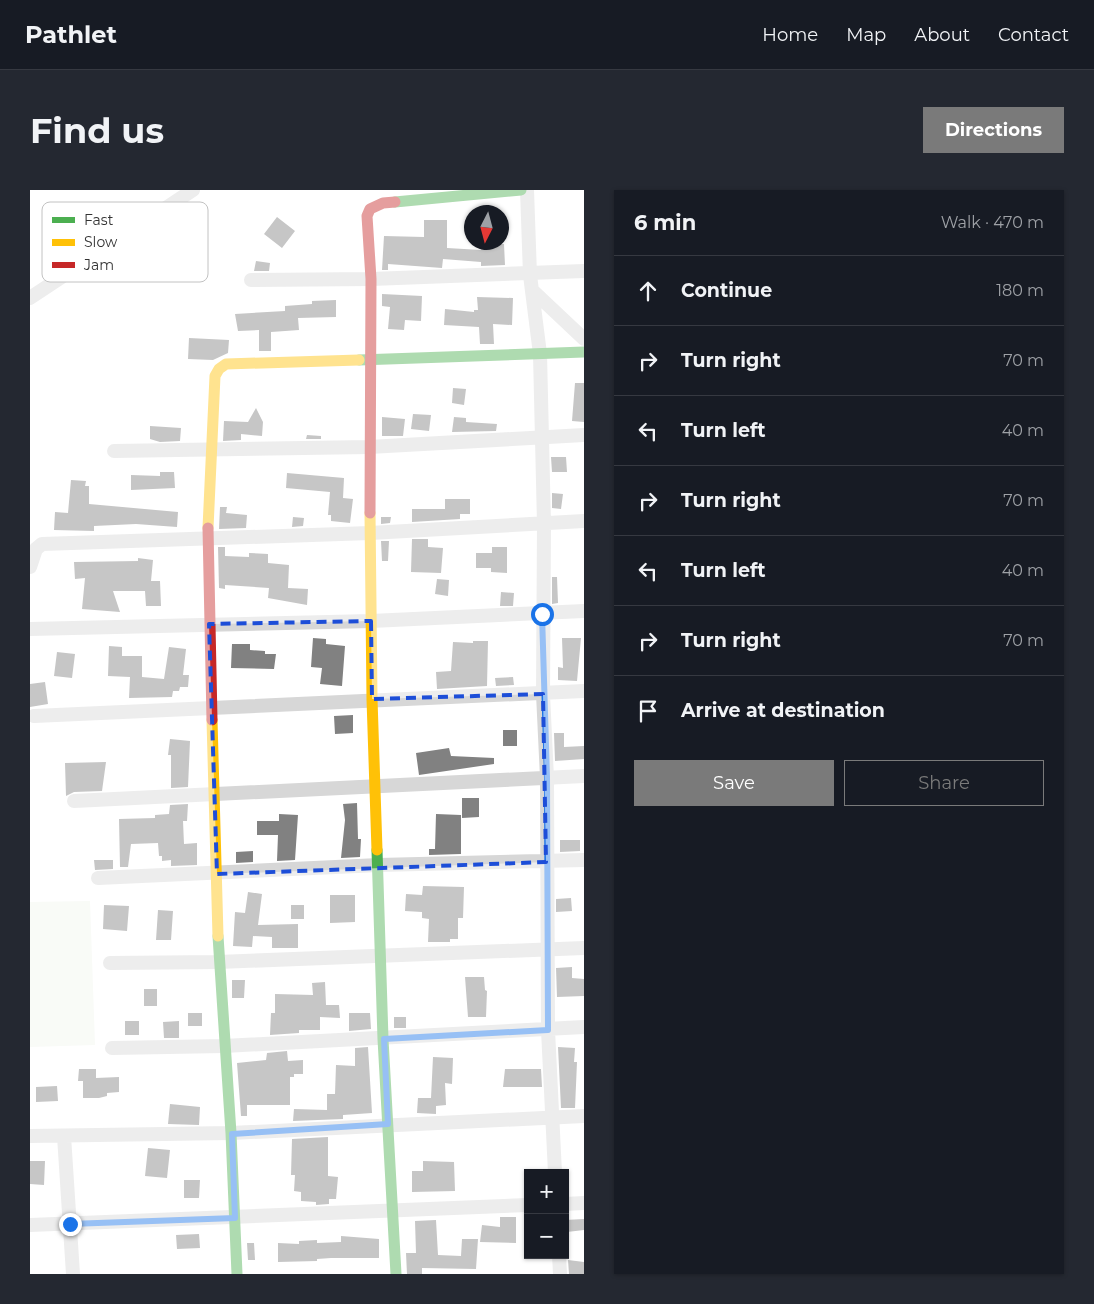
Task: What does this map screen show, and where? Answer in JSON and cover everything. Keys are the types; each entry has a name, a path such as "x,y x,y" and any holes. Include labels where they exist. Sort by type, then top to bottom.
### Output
{"street":[{"path":"175,202 193,190"},
{"path":"396,1274 384,1039 372,699 369,360 371,279 367,216 370,209 383,203 521,190"},
{"path":"527,190 530,275 540,354 540,437 544,524 542,614 547,778 548,1030 554,1118 555,1169"},
{"path":"251,280 530,275 584,271"},
{"path":"30,298 54,282"},
{"path":"532,290 584,339"},
{"path":"237,1274 232,1134 218,962 218,874 209,624 210,450 215,376 219,369 226,364 584,352"},
{"path":"114,451 370,447 584,435"},
{"path":"30,568 36,549 42,544 370,533 584,521"},
{"path":"30,628 371,621 584,612"},
{"path":"34,716 372,699 584,691"},
{"path":"74,801 584,776"},
{"path":"98,878 218,874 379,865 584,860"},
{"path":"110,963 218,962 382,954 584,948"},
{"path":"112,1048 224,1046 384,1039 584,1027"},
{"path":"30,1136 232,1134 388,1124 584,1116"},
{"path":"64,1136 73,1274"},
{"path":"569,1204 584,1203"},
{"path":"30,1225 524,1205"},
{"path":"559,1259 560,1274"}],"highlighted area":[{"path":"371,621 372,699 543,694 546,862 217,874 209,624"}],"shaded area":[{"path":"90,901 95,1045 30,1047 30,902"}],"building":[{"path":"277,217 295,231 282,248 264,234"},
{"path":"424,220 447,220 447,248 504,250 505,265 481,266 481,262 443,259 442,268 388,264 388,270 382,270 384,236 424,237"},
{"path":"256,261 270,263 269,271 254,271"},
{"path":"382,294 422,296 421,321 405,320 404,330 388,329 390,307 382,306"},
{"path":"477,297 513,298 512,325 493,324 494,344 480,344 479,327 444,325 445,309 474,312 474,310 478,310"},
{"path":"336,300 336,317 298,318 299,330 271,332 271,351 259,351 259,330 238,331 235,314 285,311 285,306 312,304 312,301"},
{"path":"189,338 229,340 228,353 213,360 188,359"},
{"path":"575,383 584,383 584,422 572,421"},
{"path":"453,388 466,389 464,405 452,403"},
{"path":"256,408 263,422 262,436 241,434 241,440 223,441 224,421 248,422"},
{"path":"413,414 431,415 429,431 411,429"},
{"path":"382,417 405,419 403,436 382,436"},
{"path":"454,417 466,418 466,422 497,424 496,431 452,432"},
{"path":"150,426 181,428 180,441 160,442 150,439"},
{"path":"307,435 321,436 321,439 306,439"},
{"path":"551,457 566,457 567,472 552,472"},
{"path":"160,472 174,472 175,488 131,490 131,475 160,476"},
{"path":"287,473 344,478 343,498 353,499 350,523 331,521 331,515 328,515 330,492 286,488"},
{"path":"71,480 86,481 85,486 89,486 89,504 178,512 177,527 136,524 94,526 94,531 54,530 55,512 68,513"},
{"path":"552,493 563,494 561,509 552,508"},
{"path":"445,499 470,499 470,514 460,514 460,519 412,522 412,509 445,509"},
{"path":"220,507 227,507 226,513 247,515 246,528 219,529"},
{"path":"293,517 304,518 303,526 292,527"},
{"path":"381,517 391,517 390,523 381,524"},
{"path":"412,539 428,539 428,547 443,548 441,573 411,572"},
{"path":"381,541 389,541 388,561 382,561"},
{"path":"218,547 225,547 225,556 249,557 249,553 268,554 268,563 289,565 288,588 308,589 307,605 268,598 269,588 225,585 225,589 219,588"},
{"path":"492,547 507,547 507,573 491,572 491,568 476,568 476,553 492,553"},
{"path":"138,558 153,560 151,581 160,581 161,606 146,606 145,591 113,591 120,612 82,609 85,578 75,579 74,562 138,561"},
{"path":"552,577 557,577 558,603 552,604"},
{"path":"437,579 449,580 448,596 435,594"},
{"path":"501,592 514,593 513,606 500,606"},
{"path":"313,638 326,639 326,644 345,646 342,686 320,684 322,668 311,667"},
{"path":"562,638 581,638 577,681 558,680 558,667 563,668"},
{"path":"473,641 488,641 487,686 437,689 436,672 451,671 453,642 473,643"},
{"path":"232,644 250,644 250,650 265,651 265,654 276,654 274,669 231,668"},
{"path":"109,646 122,647 122,656 142,656 142,677 164,679 169,647 186,649 183,675 189,675 188,687 180,687 179,691 173,691 172,697 129,698 130,677 108,676"},
{"path":"57,652 75,654 72,678 54,676"},
{"path":"513,677 514,685 496,686 495,678"},
{"path":"45,682 48,704 30,707 30,684"},
{"path":"353,715 353,733 335,734 334,716"},
{"path":"503,730 517,730 517,746 503,746"},
{"path":"554,733 564,733 564,747 584,746 584,759 555,761"},
{"path":"170,739 190,741 188,787 171,788 171,755 168,755"},
{"path":"449,748 451,756 494,758 494,764 419,775 416,753"},
{"path":"106,762 102,791 74,792 66,796 65,763"},
{"path":"462,798 479,798 479,817 462,818"},
{"path":"357,803 358,839 361,839 360,857 341,858 345,820 343,804"},
{"path":"188,804 187,821 183,821 184,844 197,843 197,865 171,866 171,860 162,861 162,856 159,856 158,843 131,844 128,867 120,867 119,819 155,818 155,815 169,814 170,805"},
{"path":"279,814 298,815 295,860 277,861 278,835 257,835 257,821 279,821"},
{"path":"436,814 461,815 461,854 429,855 429,849 435,849"},
{"path":"560,840 580,840 580,851 560,852"},
{"path":"253,851 253,862 236,863 236,852"},
{"path":"94,860 113,860 113,869 95,870"},
{"path":"423,886 464,887 463,918 458,918 458,939 450,939 450,942 428,942 429,919 422,918 422,912 405,911 406,894 422,895"},
{"path":"248,892 262,894 258,925 298,924 298,948 272,948 272,937 253,936 252,947 233,946 235,912 245,913"},
{"path":"330,895 355,895 355,922 330,923"},
{"path":"571,898 572,911 556,912 556,899"},
{"path":"104,905 129,906 127,931 103,929"},
{"path":"291,905 304,905 304,919 291,919"},
{"path":"158,910 173,911 171,940 156,940"},
{"path":"572,967 572,978 584,979 584,996 557,997 556,968"},
{"path":"465,977 484,977 485,990 487,991 486,1017 468,1017"},
{"path":"232,980 245,980 244,998 232,998"},
{"path":"325,982 326,1005 339,1005 340,1018 320,1017 320,1030 299,1030 299,1033 270,1035 271,1013 275,1013 275,994 313,995 312,983"},
{"path":"144,989 157,989 157,1006 144,1006"},
{"path":"188,1013 202,1013 202,1026 188,1026"},
{"path":"349,1013 370,1013 371,1029 349,1031"},
{"path":"394,1017 406,1017 406,1028 394,1028"},
{"path":"125,1021 139,1021 139,1035 125,1035"},
{"path":"179,1021 179,1038 164,1038 163,1022"},
{"path":"368,1047 372,1113 343,1115 343,1119 293,1121 294,1109 327,1110 327,1094 335,1094 336,1065 355,1066 355,1048"},
{"path":"558,1047 575,1048 574,1062 577,1062 575,1108 561,1108"},
{"path":"287,1051 288,1061 303,1060 303,1074 294,1074 294,1077 290,1077 290,1105 247,1105 247,1116 241,1116 237,1063 266,1060 267,1053"},
{"path":"433,1057 453,1058 452,1084 445,1083 446,1105 436,1106 436,1114 417,1113 418,1098 431,1098"},
{"path":"79,1069 96,1069 96,1078 119,1077 119,1092 107,1093 107,1096 99,1098 83,1098 83,1081 78,1081"},
{"path":"505,1069 541,1069 542,1087 503,1087"},
{"path":"57,1086 58,1101 36,1102 36,1087"},
{"path":"170,1104 200,1107 199,1125 168,1124"},
{"path":"328,1137 328,1176 338,1177 336,1199 329,1199 329,1204 316,1205 316,1202 301,1201 301,1192 294,1191 295,1175 291,1175 292,1139"},
{"path":"148,1148 170,1150 167,1178 145,1176"},
{"path":"30,1161 45,1161 44,1185 30,1184"},
{"path":"423,1161 454,1162 455,1191 412,1192 412,1171 423,1171"},
{"path":"184,1180 200,1180 199,1198 184,1198"},
{"path":"500,1217 516,1217 516,1243 480,1242 482,1225 500,1227"},
{"path":"584,1219 584,1230 569,1232 569,1220"},
{"path":"436,1220 438,1255 461,1256 462,1239 478,1239 476,1269 422,1268 422,1274 407,1274 406,1253 416,1253 415,1221"},
{"path":"199,1234 200,1248 177,1249 176,1235"},
{"path":"341,1236 379,1239 379,1258 331,1258 317,1259 317,1261 278,1262 278,1243 299,1244 299,1241 317,1240 317,1243 341,1242"},
{"path":"247,1243 254,1243 255,1260 248,1260"},
{"path":"568,1260 584,1262 584,1274 569,1274"}],"traffic: fast":[{"path":"395,202 521,190"},
{"path":"359,360 584,352"},
{"path":"377,850 383,1039 396,1274"},
{"path":"218,936 231,1133 237,1274"}],"traffic: slow":[{"path":"208,528 215,376 219,369 226,364 359,360"},
{"path":"370,513 372,699 377,850"},
{"path":"212,720 218,936"}],"traffic: jam":[{"path":"370,513 371,279 367,216 370,209 383,203 395,202"},
{"path":"208,528 212,720"}],"route":[{"path":"70,1224 235,1218 232,1134 388,1124 384,1039 548,1030 547,778 542,614"}]}
